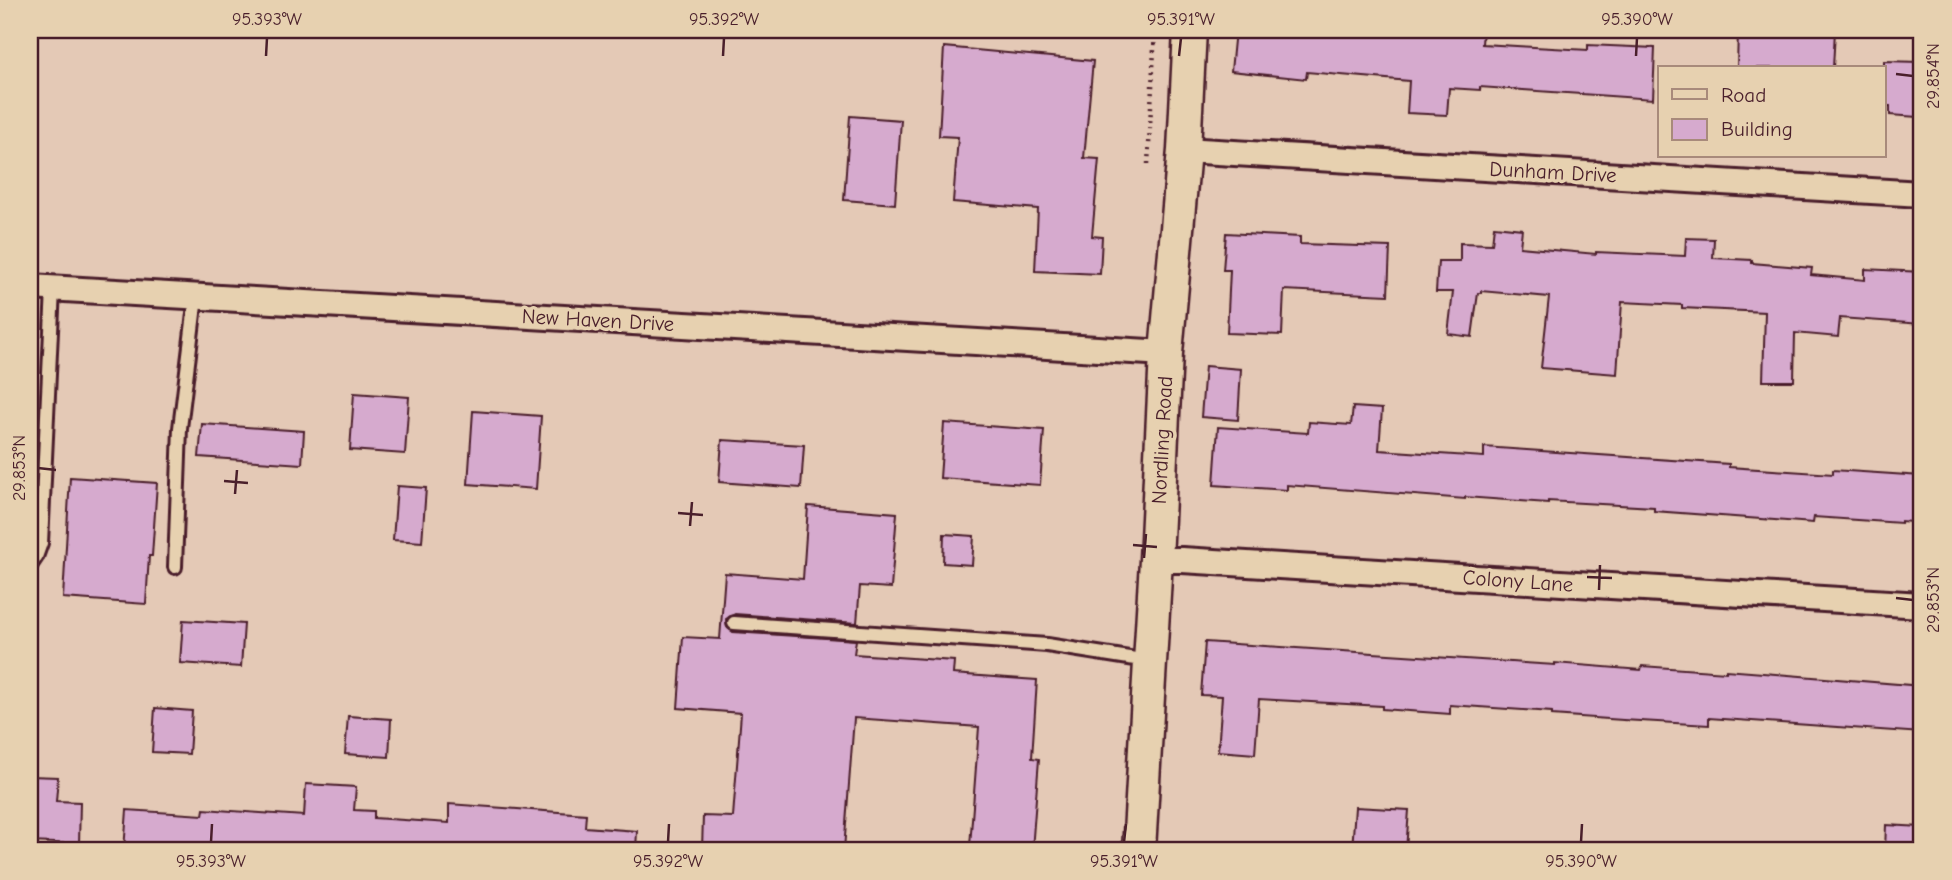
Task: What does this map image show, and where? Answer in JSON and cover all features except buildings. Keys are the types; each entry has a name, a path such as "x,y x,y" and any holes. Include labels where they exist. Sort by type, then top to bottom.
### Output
{"street":[{"name":"Nordling Road","path":"1139,850 1166,354 1184,150 1190,30"},
{"name":"Dunham Drive","path":"1184,150 1922,194"},
{"name":"New Haven Drive","path":"41,288 1166,354"},
{"name":"Colony Lane","path":"1156,560 1922,605"}],"lane":[{"path":"30,566 41,543 41,288"},
{"path":"175,568 180,428 196,297"},
{"path":"734,623 1047,645 1150,661"}]}
